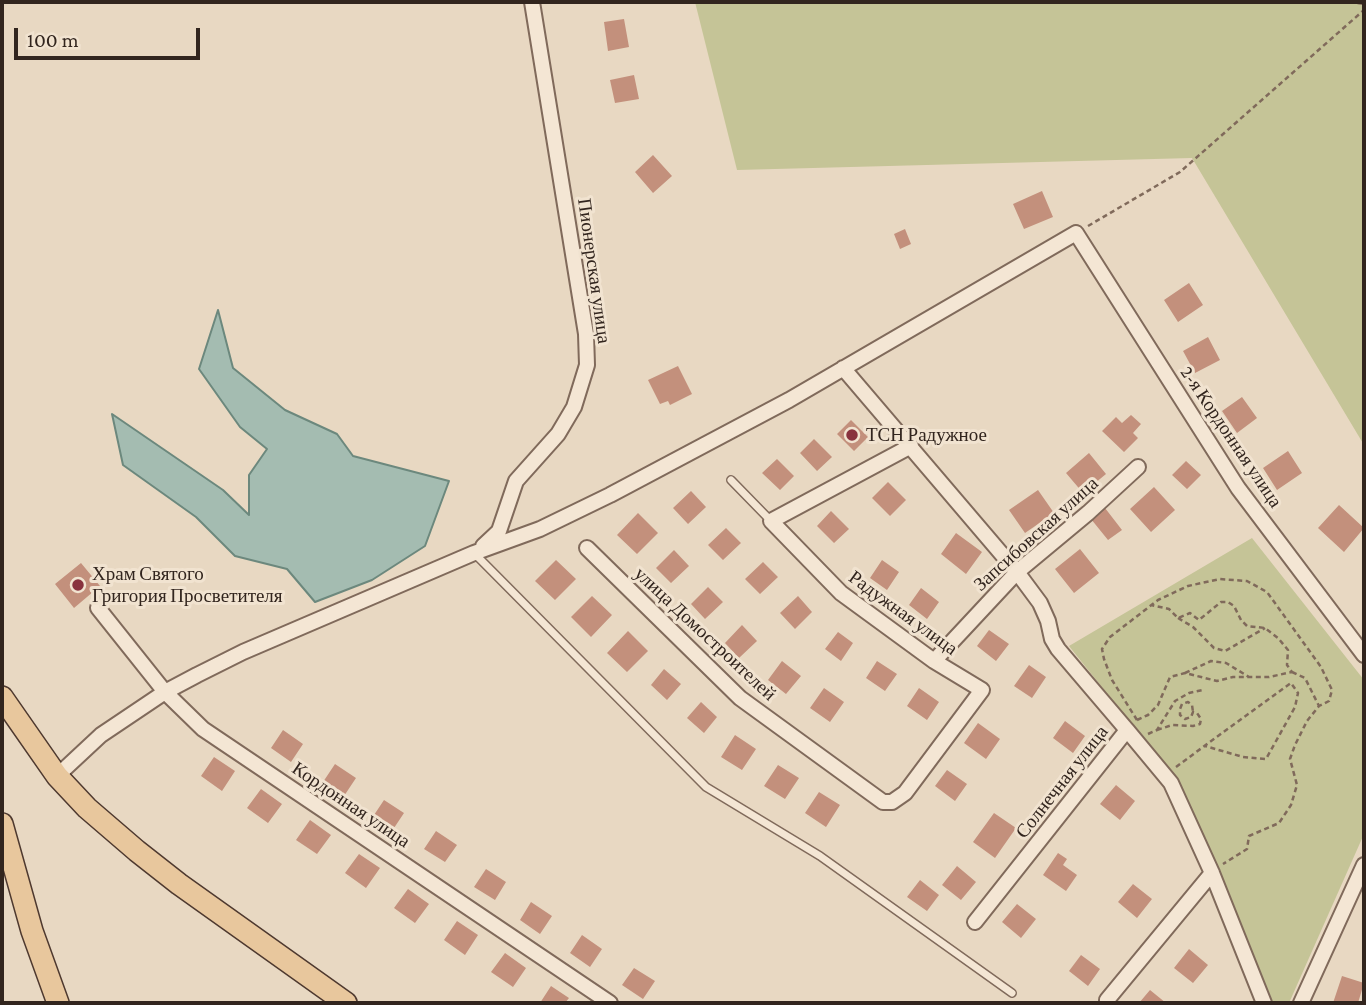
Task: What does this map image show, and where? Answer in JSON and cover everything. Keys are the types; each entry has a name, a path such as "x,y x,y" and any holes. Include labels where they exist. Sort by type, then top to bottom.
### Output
{"main road":[{"path":"2,697 57,776 87,808 137,851 346,1003"},
{"path":"2,824 32,931 58,1003"}],"street":[{"name":"Пионерская улица","path":"474,553 499,531 516,481 558,434 575,407 587,365 586,334 532,2"},
{"path":"57,776 101,734 165,692 243,652 474,553 540,529 610,495 789,400 1076,233"},
{"name":"2-я Кордонная улица","path":"1076,233 1238,488 1364,655"},
{"path":"843,368 1017,572 1040,603 1058,649 1132,725"},
{"path":"771,520 911,446"},
{"name":"Запсибовская улица","path":"934,662 1017,572 1138,467"},
{"name":"Радужная улица","path":"771,520 841,593 934,662 982,690 905,793"},
{"name":"улица Домостроителей","path":"587,548 740,698 883,803 892,802 905,793"},
{"name":"Кордонная улица","path":"98,608 165,692 203,729 610,1003"},
{"name":"Солнечная улица","path":"1132,725 1139,744 1171,783 1210,869 1264,1003"},
{"name":"Солнечная улица","path":"975,922 1132,725"},
{"path":"1301,1003 1364,865"},
{"path":"1107,1000 1210,869"}],"lane":[{"path":"731,481 771,520"},
{"path":"474,553 706,787 820,856 1012,993"}],"path":[{"path":"1349,2 1364,4"},
{"path":"1076,233 1180,172 1364,10"},
{"path":"1210,869 1247,849 1249,836 1279,823 1291,805 1297,785 1290,759 1307,721 1320,706 1329,701 1332,690 1321,667 1267,592 1247,581 1220,579 1188,586 1150,606 1110,637 1102,649 1132,725 1149,715 1158,705 1170,677 1185,674 1211,661 1226,663 1251,679"},
{"path":"1178,618 1190,613 1199,620 1222,602 1228,602 1234,606 1247,626 1265,628 1278,638 1288,650 1287,665 1292,672 1304,678 1320,706"},
{"path":"1150,606 1169,609 1193,627 1214,648 1225,651 1265,628"},
{"path":"1185,674 1217,681 1292,672"},
{"path":"1165,776 1205,746 1292,683 1298,693 1295,708 1266,758 1243,757 1205,746"},
{"path":"1157,730 1175,701 1189,692 1203,690"},
{"path":"1182,725 1193,712 1192,705 1188,702 1182,705 1180,715 1185,719"},
{"path":"1139,744 1150,732 1172,725 1193,726 1200,723 1201,719 1193,712"}],"green space":[{"path":"695,2 1364,2 1364,445 1192,158 737,170"},
{"path":"1252,538 1364,680 1364,834 1289,1003 1273,1003 1176,780 1069,646"}],"shaded area":[{"path":"218,310 233,368 285,410 337,434 353,456 449,481 425,546 372,580 315,602 287,569 235,556 196,517 123,465 112,414 223,490 249,515 249,475 267,449 240,427 199,369"}],"building":[{"path":"624,19 629,47 608,51 604,22"},
{"path":"634,75 639,99 615,103 610,80"},
{"path":"653,155 672,176 653,193 635,172"},
{"path":"1042,191 1053,217 1024,229 1013,204"},
{"path":"905,229 911,244 900,249 894,234"},
{"path":"1189,283 1203,305 1178,322 1164,300"},
{"path":"1208,337 1220,360 1195,373 1183,351"},
{"path":"678,366 692,394 670,405 668,401 660,404 648,380"},
{"path":"1242,397 1257,418 1237,433 1222,411"},
{"path":"1131,415 1141,424 1133,433 1138,438 1124,452 1102,431 1116,417 1122,423"},
{"name":"ТСН Радужное","path":"851,420 868,437 854,451 837,434"},
{"path":"814,439 832,457 817,471 800,453"},
{"path":"1288,451 1302,473 1277,490 1263,468"},
{"path":"1089,453 1106,474 1083,493 1066,473"},
{"path":"777,459 794,476 780,490 762,473"},
{"path":"1186,461 1201,475 1187,489 1172,475"},
{"path":"888,482 906,500 890,516 872,498"},
{"path":"1154,487 1175,510 1151,532 1130,509"},
{"path":"1038,490 1054,513 1025,533 1009,510"},
{"path":"691,491 706,507 688,524 673,508"},
{"path":"1339,505 1364,528 1344,552 1318,528"},
{"path":"1105,508 1122,530 1108,540 1091,519"},
{"path":"831,511 849,529 834,543 817,526"},
{"path":"638,513 658,533 637,554 617,535"},
{"path":"726,528 741,543 723,560 708,545"},
{"path":"956,533 982,552 966,574 941,554"},
{"path":"1080,549 1099,573 1074,593 1055,569"},
{"path":"674,550 689,566 671,583 656,568"},
{"path":"556,560 576,579 555,600 535,581"},
{"path":"882,560 899,572 887,590 870,578"},
{"path":"763,562 778,577 760,594 745,579"},
{"name":"Храм Святого Григория Просветителя","path":"81,563 100,586 74,608 55,584"},
{"path":"708,587 723,602 705,619 691,604"},
{"path":"921,588 939,602 927,619 909,605"},
{"path":"592,596 612,615 591,637 571,617"},
{"path":"798,596 812,612 795,629 780,613"},
{"path":"742,625 757,641 739,658 725,643"},
{"path":"989,630 1009,644 996,661 977,646"},
{"path":"628,631 648,651 627,672 607,653"},
{"path":"838,632 853,643 841,661 825,649"},
{"path":"782,661 801,676 786,694 768,680"},
{"path":"877,661 897,674 885,691 866,678"},
{"path":"1029,665 1046,677 1032,698 1014,686"},
{"path":"664,669 681,684 667,700 651,685"},
{"path":"824,688 844,702 830,722 810,708"},
{"path":"919,688 939,702 927,720 907,706"},
{"path":"701,702 717,717 704,733 687,718"},
{"path":"1065,721 1085,736 1073,753 1053,738"},
{"path":"978,723 1000,739 986,759 964,743"},
{"path":"283,730 303,744 291,762 271,748"},
{"path":"735,735 756,749 742,770 721,757"},
{"path":"214,757 235,771 222,791 201,776"},
{"path":"335,764 356,778 344,796 323,782"},
{"path":"778,765 799,778 785,799 764,786"},
{"path":"947,770 967,784 955,801 935,786"},
{"path":"1116,785 1135,801 1120,820 1100,804"},
{"path":"261,789 282,804 268,823 247,808"},
{"path":"819,792 840,805 826,827 805,813"},
{"path":"384,800 404,813 392,831 372,818"},
{"path":"994,813 1016,828 995,858 973,842"},
{"path":"310,820 331,835 317,854 296,840"},
{"path":"436,831 457,845 445,862 424,849"},
{"path":"1058,853 1067,859 1063,865 1077,875 1066,891 1043,875"},
{"path":"359,854 380,868 366,888 345,873"},
{"path":"957,866 976,882 961,900 942,885"},
{"path":"486,869 506,882 495,900 474,887"},
{"path":"920,880 939,895 927,911 907,897"},
{"path":"1133,884 1152,899 1137,918 1118,902"},
{"path":"408,889 429,904 415,923 394,908"},
{"path":"531,902 552,916 540,934 520,920"},
{"path":"1017,904 1036,919 1021,938 1002,922"},
{"path":"457,921 478,935 465,955 444,940"},
{"path":"582,935 602,949 590,967 570,953"},
{"path":"1189,949 1208,965 1193,983 1174,968"},
{"path":"505,953 526,968 513,987 491,972"},
{"path":"1081,955 1100,969 1088,986 1069,971"},
{"path":"634,968 655,981 643,999 622,985"},
{"path":"1342,976 1364,983 1358,1003 1333,1003"},
{"path":"551,986 569,998 565,1003 540,1003"},
{"path":"1150,990 1166,1003 1139,1003"}],"place":[{"name":"ТСН Радужное","path":"852,435"},
{"name":"Храм Святого Григория Просветителя","path":"78,585"}]}
